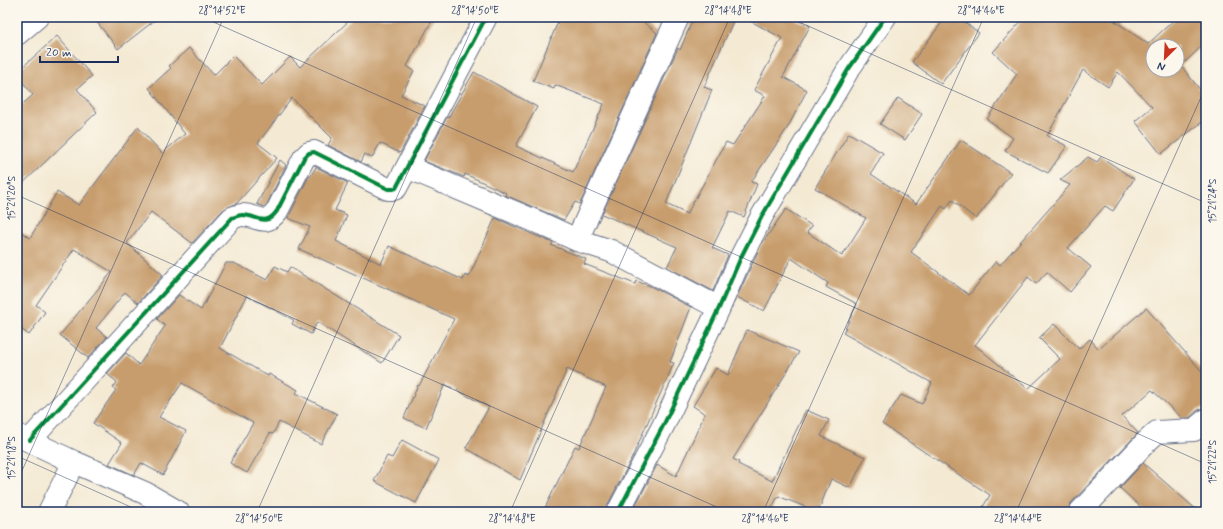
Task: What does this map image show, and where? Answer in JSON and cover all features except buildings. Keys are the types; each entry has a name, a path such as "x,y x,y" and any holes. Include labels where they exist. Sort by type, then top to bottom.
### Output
{"street":[{"path":"17,34 37,17"},
{"path":"178,512 145,494 23,437 232,218 240,214 265,220 272,218 278,211 304,158 309,153 314,152 388,189 396,188 486,17"},
{"path":"576,240 678,17"},
{"path":"618,512 663,426 719,308 741,257 762,216 848,70 885,17"},
{"path":"407,167 542,224 576,240 611,252 719,308"},
{"path":"1080,512 1157,432 1194,430 1206,420"},
{"path":"49,512 74,462"}],"cycle path":[{"path":"30,440 232,218 242,215 265,220 273,216 304,158 309,153 314,152 388,189 396,188 486,17"},
{"path":"618,512 663,426 719,308 741,257 762,216 848,70 885,17"}]}
